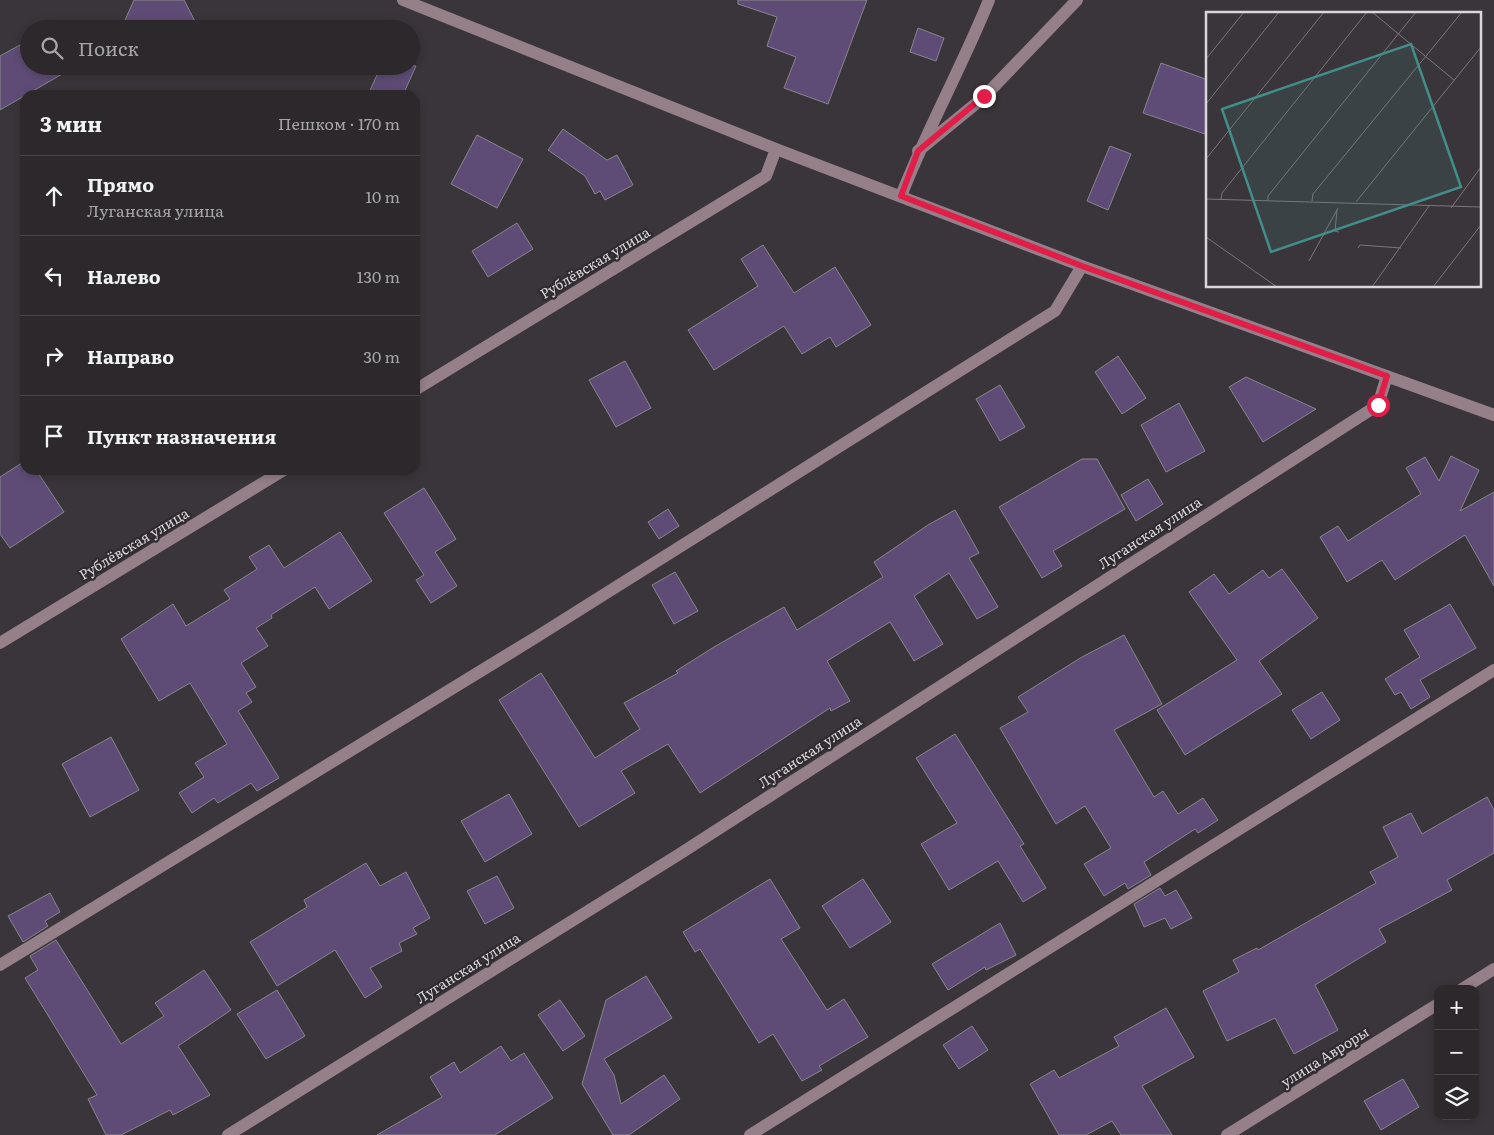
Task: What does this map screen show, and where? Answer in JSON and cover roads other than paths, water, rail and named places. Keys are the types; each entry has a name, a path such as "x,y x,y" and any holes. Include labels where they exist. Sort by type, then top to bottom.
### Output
{"street":[{"path":"403,0 776,149 1082,266 1494,415"},
{"path":"901,196 918,151 973,40 989,0"},
{"path":"918,151 984,96 1076,0"},
{"name":"Рублёвская улица","path":"420,387 766,176 776,149"},
{"path":"0,965 538,636 1055,311 1082,266"},
{"name":"Луганская улица","path":"228,1135 678,855 1378,405 1387,376"},
{"name":"Рублёвская улица","path":"0,643 276,475"},
{"path":"750,1135 1494,670"},
{"path":"1468,985 1494,969"},
{"name":"улица Авроры","path":"1227,1135 1434,1006"}]}
